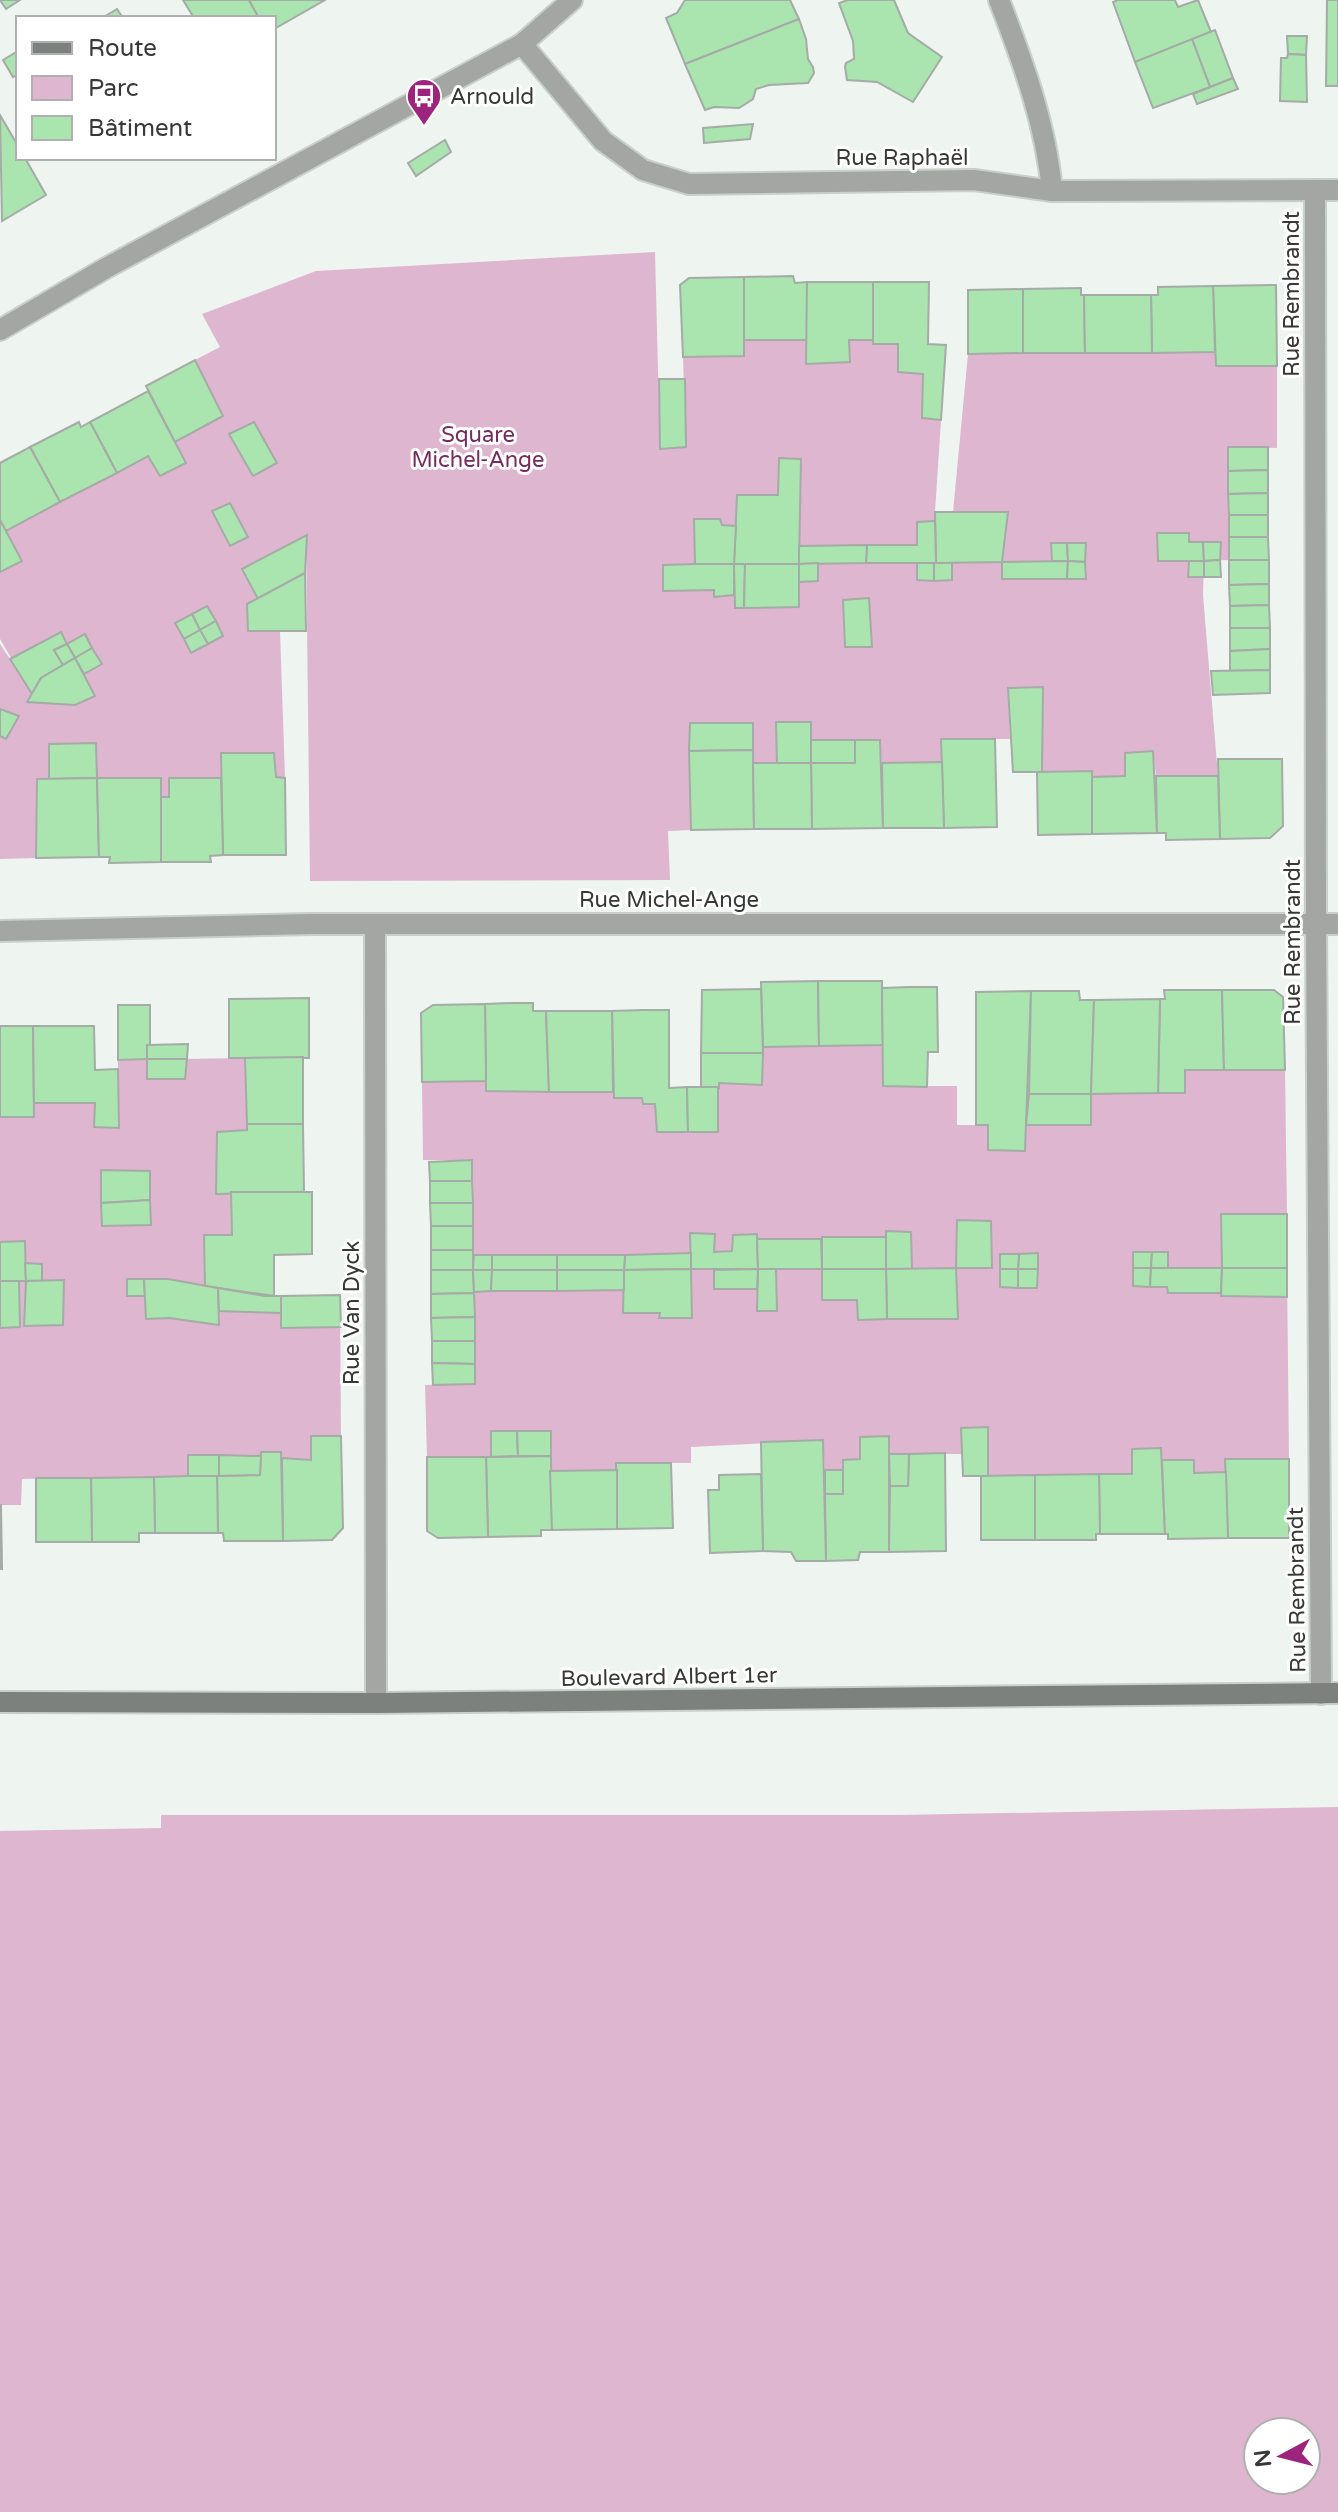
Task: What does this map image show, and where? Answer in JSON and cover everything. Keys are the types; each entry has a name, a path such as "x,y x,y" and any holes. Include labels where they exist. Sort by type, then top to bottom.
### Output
{"main road":[{"name":"Boulevard Albert 1er","path":"0,1702 376,1703 1330,1694"}],"street":[{"path":"0,330 120,261 522,44 572,0"},
{"path":"999,0 1023,64 1038,117 1049,157 1052,191"},
{"name":"Rue Raphaël","path":"522,44 603,141 643,170 689,184 974,180 1052,191 1338,190"},
{"name":"Rue Rembrandt","path":"1315,190 1316,925 1330,1694"},
{"name":"Rue Michel-Ange","path":"0,931 375,924 1338,924"},
{"name":"Rue Van Dyck","path":"375,924 376,1703"}],"green space":[{"name":"Square Michel-Ange","path":"655,252 660,448 686,447 683,357 744,356 744,340 807,340 806,364 850,362 849,340 898,344 898,372 923,374 922,417 941,420 935,512 936,563 1002,562 953,512 968,354 1215,352 1217,366 1277,366 1277,448 1228,447 1229,560 1204,561 1203,595 1218,776 1156,776 1153,751 1125,753 1125,776 1091,777 1091,771 1042,772 1042,687 1008,688 1010,739 942,739 942,762 882,763 880,740 811,740 810,722 776,722 777,764 753,763 753,723 690,723 691,830 668,831 670,880 310,881 306,535 242,569 258,599 247,604 248,631 280,631 285,778 276,777 274,753 221,753 221,778 169,778 169,797 161,797 161,779 97,778 95,743 50,744 49,779 37,779 36,858 0,859 0,736 6,739 0,709 0,644 24,680 0,639 0,572 22,561 6,531 148,456 160,476 186,464 175,442 223,416 195,360 220,347 202,314 316,271","holes":["779,458 800,459 798,564 696,564 695,520 719,519 722,525 736,526 778,495","75,659 95,696 75,705 28,702 41,678"]},
{"path":"883,1045 884,1086 957,1086 957,1125 988,1125 988,1150 1024,1151 1026,1125 1090,1125 1091,1094 1185,1093 1185,1070 1285,1070 1287,1214 1222,1215 1222,1268 1287,1268 1289,1459 1226,1459 1226,1472 1194,1473 1162,1460 1160,1448 1132,1449 1132,1474 988,1476 987,1427 961,1428 962,1454 889,1454 889,1437 861,1437 860,1459 843,1460 843,1470 825,1470 823,1440 691,1447 691,1463 617,1463 617,1470 550,1471 550,1431 518,1431 518,1456 427,1457 425,1385 475,1383 474,1292 624,1290 660,1313 659,1317 692,1317 691,1270 473,1270 472,1160 423,1160 422,1082 486,1081 487,1091 613,1092 614,1098 642,1098 643,1104 655,1104 718,1132 719,1083 762,1085 763,1047"},
{"path":"245,1058 247,1130 217,1132 231,1192 232,1235 204,1236 205,1285 265,1296 340,1295 341,1436 311,1436 311,1460 282,1458 281,1452 261,1452 260,1475 188,1455 188,1476 22,1479 21,1505 0,1505 0,1117 33,1117 34,1103 95,1103 95,1127 118,1128 118,1060"},
{"path":"1338,1807 1338,2512 0,2512 0,1831 161,1828 161,1815 900,1815"}],"building":[{"path":"0,0 20,0 6,9"},
{"path":"183,0 249,0 258,16 193,16"},
{"path":"249,0 325,0 276,28 276,16 258,16"},
{"path":"685,0 790,0 799,19 685,64 666,18 677,13"},
{"path":"848,0 894,0 908,33 942,57 913,102 877,82 847,80 845,67 854,59 853,41 839,3"},
{"path":"1175,0 1178,7 1198,0 1211,32 1135,62 1113,2"},
{"path":"1327,0 1338,0 1338,86 1326,86"},
{"path":"117,9 122,16 105,16"},
{"path":"799,19 814,73 808,83 769,85 756,89 753,99 739,108 714,107 705,110 685,64"},
{"path":"1215,30 1233,78 1210,87 1192,39"},
{"path":"1287,36 1307,36 1306,55 1288,54"},
{"path":"1192,39 1210,87 1153,108 1135,62"},
{"path":"16,52 16,75 13,77 3,60"},
{"path":"1288,54 1306,55 1307,102 1280,101 1281,58 1287,58"},
{"path":"1233,78 1238,89 1197,104 1193,94"},
{"path":"0,115 16,143 16,160 26,160 46,195 2,221"},
{"path":"753,124 750,139 704,143 703,128"},
{"path":"445,140 451,152 416,176 408,163"},
{"path":"793,276 795,283 807,282 807,340 744,340 744,277"},
{"path":"744,277 744,356 683,357 680,285 689,278"},
{"path":"807,282 873,282 874,340 849,340 850,362 806,364"},
{"path":"873,282 929,282 928,344 946,345 941,420 922,418 923,374 898,372 898,344 873,344"},
{"path":"1276,285 1277,366 1216,366 1213,286"},
{"path":"1213,286 1215,352 1152,353 1151,295 1158,295 1158,287"},
{"path":"1081,288 1081,295 1084,295 1085,353 1023,353 1023,289"},
{"path":"1023,289 1023,353 968,354 968,290"},
{"path":"1084,295 1151,295 1152,353 1085,353"},
{"path":"195,360 223,416 175,442 146,386"},
{"path":"659,379 685,379 686,447 660,449"},
{"path":"148,391 186,463 160,476 148,456 117,473 90,422"},
{"path":"79,422 81,427 90,422 117,473 60,502 30,447"},
{"path":"254,422 277,463 253,476 229,434"},
{"path":"30,447 60,502 6,531 0,520 0,463"},
{"path":"1228,447 1268,447 1268,470 1228,471"},
{"path":"779,458 801,459 799,564 734,564 737,495 778,495"},
{"path":"1268,470 1268,493 1228,494 1228,471"},
{"path":"1268,493 1268,515 1229,515 1228,494"},
{"path":"230,503 248,537 230,546 212,511"},
{"path":"935,512 1008,512 1002,562 936,563"},
{"path":"1229,515 1268,515 1268,537 1229,537"},
{"path":"694,519 720,519 722,525 736,526 734,564 695,564"},
{"path":"0,520 22,561 0,572"},
{"path":"935,521 936,563 866,563 867,545 917,545 917,522"},
{"path":"1157,533 1189,533 1189,542 1203,542 1204,561 1158,561"},
{"path":"307,535 305,573 258,599 242,569"},
{"path":"1229,537 1268,537 1269,560 1229,560"},
{"path":"1203,542 1221,542 1220,560 1204,561"},
{"path":"1051,543 1067,543 1068,561 1052,561"},
{"path":"1067,543 1086,543 1085,562 1068,561"},
{"path":"867,545 866,563 799,564 799,546"},
{"path":"1220,560 1221,577 1204,577 1204,561"},
{"path":"1229,560 1269,560 1269,584 1229,585"},
{"path":"1068,561 1067,579 1002,579 1002,562"},
{"path":"1068,561 1085,562 1086,579 1067,579"},
{"path":"1189,561 1204,561 1204,577 1188,577"},
{"path":"818,563 818,581 799,582 799,564"},
{"path":"917,563 934,563 934,581 917,580"},
{"path":"934,563 952,563 952,580 934,581"},
{"path":"734,564 734,595 714,597 714,590 663,591 663,565"},
{"path":"734,564 745,564 744,608 735,608"},
{"path":"745,564 799,564 799,607 744,608"},
{"path":"305,573 306,631 248,631 247,604"},
{"path":"1269,584 1269,605 1230,606 1229,585"},
{"path":"869,598 872,647 845,647 843,600"},
{"path":"1269,605 1270,628 1230,628 1230,606"},
{"path":"207,606 216,621 200,630 192,614"},
{"path":"192,614 200,630 184,639 175,623"},
{"path":"216,621 223,636 208,644 200,630"},
{"path":"1230,628 1270,628 1270,649 1230,651"},
{"path":"200,630 208,644 191,653 184,639"},
{"path":"61,632 67,644 54,650 63,665 41,678 32,694 10,659"},
{"path":"85,634 92,648 75,658 67,644"},
{"path":"67,644 75,658 63,665 54,650"},
{"path":"92,648 102,664 84,674 75,658"},
{"path":"1270,649 1270,670 1230,671 1230,651"},
{"path":"75,658 95,696 75,705 27,702 41,678"},
{"path":"1270,670 1270,693 1213,695 1211,671"},
{"path":"1043,687 1042,772 1013,772 1008,688"},
{"path":"0,709 19,716 6,739 0,736"},
{"path":"776,722 811,722 811,763 777,764"},
{"path":"690,723 753,723 753,750 689,751"},
{"path":"941,739 995,739 997,827 944,828"},
{"path":"811,740 855,740 855,763 811,763"},
{"path":"855,740 880,740 883,828 812,829 811,763 855,763"},
{"path":"96,743 97,778 49,779 49,744"},
{"path":"753,750 754,829 691,830 689,751"},
{"path":"1153,751 1157,833 1092,834 1091,777 1125,776 1125,753"},
{"path":"221,753 274,753 276,777 285,778 286,855 223,855"},
{"path":"1218,759 1282,759 1283,826 1270,838 1220,839"},
{"path":"942,762 944,828 883,828 882,763"},
{"path":"753,763 811,763 812,829 754,829"},
{"path":"1092,771 1092,834 1038,835 1037,772"},
{"path":"1156,776 1218,776 1220,839 1166,840 1166,833 1157,833"},
{"path":"97,778 99,857 36,858 37,779"},
{"path":"97,778 161,778 161,862 109,863 110,857 99,857"},
{"path":"169,778 221,778 223,855 210,856 211,862 161,862 161,797 169,797"},
{"path":"818,981 819,1046 763,1047 761,982"},
{"path":"818,981 882,981 883,1045 819,1046"},
{"path":"937,987 938,1052 928,1052 927,1087 883,1086 882,988"},
{"path":"761,989 763,1053 701,1053 702,990"},
{"path":"1164,990 1222,990 1224,1070 1185,1070 1185,1093 1158,1093 1160,999 1165,999"},
{"path":"1222,990 1274,990 1283,997 1285,1070 1224,1070"},
{"path":"1031,991 1025,1151 988,1150 988,1125 976,1125 976,992"},
{"path":"1031,991 1079,991 1080,1000 1094,1000 1091,1094 1029,1094"},
{"path":"309,998 309,1058 229,1058 229,999"},
{"path":"1160,999 1158,1093 1091,1094 1094,1000"},
{"path":"533,1003 533,1011 546,1011 549,1092 486,1091 485,1004"},
{"path":"485,1004 486,1081 422,1082 421,1013 433,1005"},
{"path":"118,1005 150,1005 147,1059 118,1060"},
{"path":"669,1010 669,1088 687,1087 688,1132 657,1132 655,1104 643,1104 642,1098 614,1098 612,1011"},
{"path":"546,1011 612,1011 613,1092 549,1092"},
{"path":"0,1026 33,1026 34,1117 0,1117"},
{"path":"33,1026 94,1026 95,1070 118,1069 119,1128 94,1127 95,1103 34,1103"},
{"path":"188,1044 187,1059 147,1059 147,1045"},
{"path":"701,1053 763,1053 762,1085 719,1083 719,1088 701,1088"},
{"path":"303,1057 303,1124 247,1124 245,1058"},
{"path":"147,1059 187,1059 185,1079 147,1079"},
{"path":"687,1087 718,1087 718,1132 688,1132"},
{"path":"1029,1094 1091,1094 1091,1125 1026,1125"},
{"path":"247,1124 303,1124 304,1192 216,1194 217,1132 247,1130"},
{"path":"472,1160 472,1181 430,1181 429,1162"},
{"path":"101,1170 150,1171 150,1200 101,1203"},
{"path":"430,1181 472,1181 473,1203 430,1203"},
{"path":"231,1192 312,1192 312,1254 274,1255 274,1296 205,1286 204,1235 232,1235"},
{"path":"150,1200 151,1225 102,1226 101,1203"},
{"path":"430,1203 473,1203 473,1226 431,1226"},
{"path":"1221,1214 1287,1214 1287,1268 1222,1268"},
{"path":"957,1220 991,1221 992,1268 956,1268"},
{"path":"431,1226 473,1226 473,1250 431,1250"},
{"path":"886,1231 911,1232 912,1269 886,1269"},
{"path":"690,1233 715,1234 714,1252 732,1251 733,1235 757,1234 758,1269 691,1269"},
{"path":"822,1237 886,1237 886,1269 822,1269"},
{"path":"757,1239 821,1239 822,1269 758,1269"},
{"path":"25,1241 26,1281 0,1281 0,1242"},
{"path":"431,1250 473,1250 473,1270 431,1270"},
{"path":"1133,1252 1152,1252 1151,1268 1133,1268"},
{"path":"1152,1252 1168,1252 1168,1268 1151,1268"},
{"path":"691,1253 691,1269 624,1270 625,1255"},
{"path":"1038,1253 1038,1269 1018,1269 1019,1254"},
{"path":"1000,1254 1019,1254 1018,1269 1000,1269"},
{"path":"474,1255 492,1255 492,1270 473,1270"},
{"path":"492,1255 557,1255 557,1270 492,1270"},
{"path":"557,1255 625,1255 624,1270 557,1270"},
{"path":"25,1263 42,1264 42,1281 26,1281"},
{"path":"956,1268 958,1319 887,1319 886,1269"},
{"path":"1133,1268 1151,1268 1150,1287 1133,1286"},
{"path":"1151,1268 1222,1268 1221,1293 1168,1293 1167,1287 1150,1287"},
{"path":"1222,1268 1287,1268 1287,1297 1221,1296"},
{"path":"691,1269 692,1318 659,1318 660,1313 623,1313 624,1270"},
{"path":"758,1269 776,1269 777,1311 757,1311"},
{"path":"758,1269 757,1289 714,1289 714,1270"},
{"path":"822,1269 886,1269 887,1319 858,1320 857,1300 822,1300"},
{"path":"1000,1269 1018,1269 1018,1288 1000,1287"},
{"path":"1018,1269 1038,1269 1037,1288 1018,1288"},
{"path":"431,1270 473,1270 474,1293 431,1294"},
{"path":"473,1270 492,1270 491,1291 474,1292"},
{"path":"492,1270 557,1270 557,1291 491,1291"},
{"path":"557,1270 624,1270 624,1290 557,1291"},
{"path":"127,1279 144,1279 145,1296 127,1296"},
{"path":"144,1279 168,1279 218,1288 219,1325 169,1318 146,1319"},
{"path":"64,1280 63,1325 24,1326 26,1281"},
{"path":"0,1281 19,1281 20,1327 0,1328"},
{"path":"218,1288 281,1296 281,1313 219,1311"},
{"path":"474,1293 475,1317 431,1318 431,1294"},
{"path":"340,1295 341,1327 281,1328 281,1296"},
{"path":"475,1317 475,1341 432,1341 431,1318"},
{"path":"432,1341 475,1341 475,1364 432,1363"},
{"path":"432,1363 475,1364 475,1384 433,1385"},
{"path":"988,1427 988,1476 963,1476 961,1428"},
{"path":"491,1431 517,1431 518,1456 491,1457"},
{"path":"517,1431 551,1431 551,1456 518,1456"},
{"path":"311,1436 341,1436 343,1528 332,1540 283,1541 282,1458 311,1460"},
{"path":"889,1436 889,1552 860,1552 858,1560 826,1561 825,1494 843,1494 843,1460 860,1459 860,1437"},
{"path":"823,1440 826,1561 796,1561 791,1552 763,1551 761,1442"},
{"path":"1161,1448 1165,1534 1100,1534 1099,1474 1132,1474 1132,1449"},
{"path":"261,1452 281,1452 283,1541 224,1541 223,1533 218,1533 217,1476 260,1475"},
{"path":"945,1453 946,1551 889,1552 890,1486 908,1486 909,1454"},
{"path":"889,1454 909,1454 908,1486 890,1486"},
{"path":"188,1455 219,1455 219,1476 188,1476"},
{"path":"219,1455 261,1456 260,1475 219,1476"},
{"path":"551,1456 552,1530 541,1530 541,1536 488,1537 486,1457"},
{"path":"427,1457 486,1457 488,1537 438,1538 427,1531"},
{"path":"1225,1459 1289,1459 1289,1538 1228,1538"},
{"path":"1162,1460 1194,1460 1194,1473 1226,1472 1228,1538 1168,1539 1168,1534 1165,1534"},
{"path":"616,1463 671,1463 673,1528 617,1529"},
{"path":"617,1470 617,1529 552,1530 550,1471"},
{"path":"825,1470 843,1470 843,1494 825,1494"},
{"path":"761,1474 763,1551 710,1553 708,1490 719,1490 719,1475"},
{"path":"1099,1474 1100,1534 1096,1534 1096,1540 1035,1540 1035,1475"},
{"path":"1035,1475 1035,1540 981,1540 981,1476"},
{"path":"217,1476 218,1533 155,1533 154,1477"},
{"path":"154,1477 155,1533 139,1533 139,1542 92,1542 91,1478"},
{"path":"36,1478 91,1478 92,1542 36,1542"},
{"path":"1,1505 2,1569 0,1569"}],"place":[{"name":"Arnould","path":"424,127"}]}
